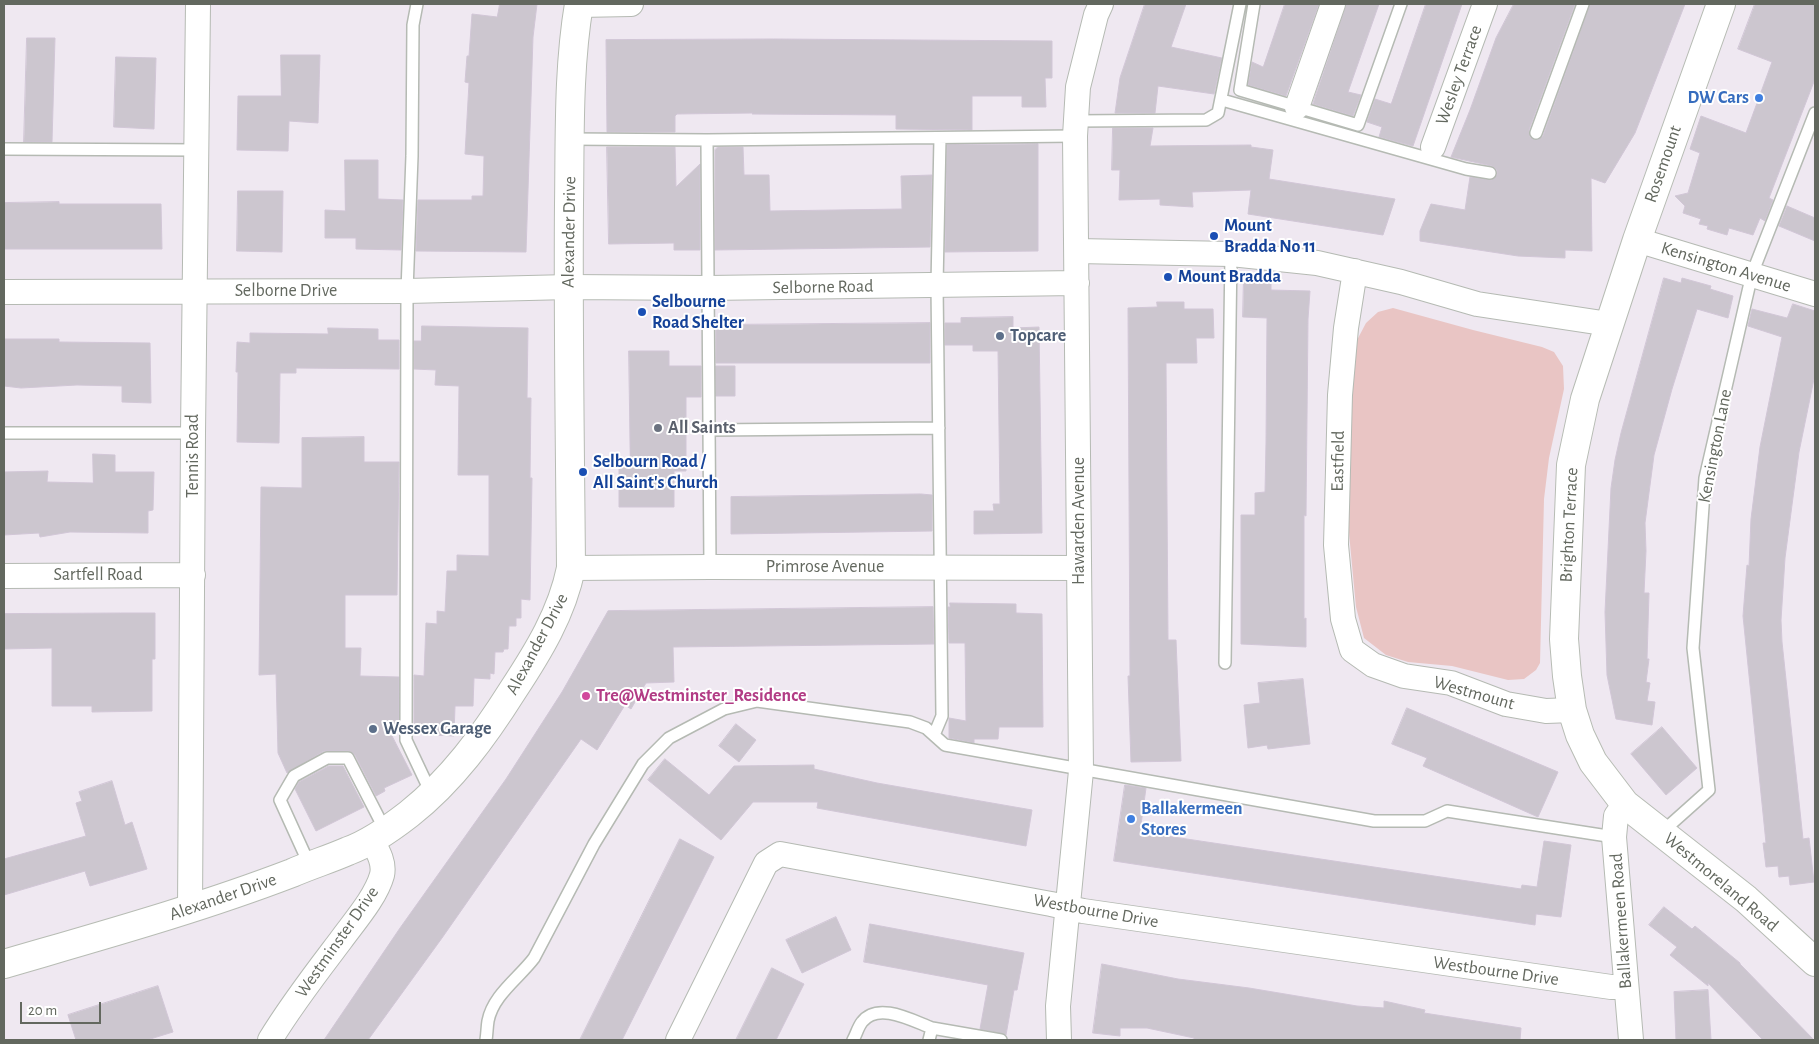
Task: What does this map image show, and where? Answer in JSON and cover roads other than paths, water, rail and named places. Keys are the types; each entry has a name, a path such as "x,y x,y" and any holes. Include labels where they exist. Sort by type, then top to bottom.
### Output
{"main road":[{"name":"Alexander Drive","path":"4,964 190,909 253,888 350,851 378,835 408,815 455,771 497,716 532,661 560,608 567,590 571,568 568,287 570,139 573,39 579,4"},
{"name":"Rosemount","path":"1637,240 1721,4"},
{"name":"Brighton Terrace","path":"1625,804 1593,762 1580,735 1572,710 1564,639 1571,465 1585,399 1637,240"},
{"name":"Westmoreland Road","path":"1625,804 1746,899 1815,962"}],"street":[{"name":"Tennis Road","path":"190,909 198,4"},
{"path":"579,4 632,4"},
{"name":"Hawarden Avenue","path":"1059,1040 1058,1006 1066,908 1081,770 1076,129 1078,87 1096,15 1101,4"},
{"path":"1297,107 1333,4"},
{"name":"Wesley Terrace","path":"1433,147 1484,4"},
{"name":"Kensington Avenue","path":"1637,240 1815,294"},
{"path":"1077,251 1231,254 1317,263 1355,271 1477,304 1609,324"},
{"name":"Eastfield","path":"1352,650 1343,620 1336,544 1340,395 1346,328 1355,271"},
{"name":"Selborne Road","path":"568,287 708,288 1077,283"},
{"name":"Selborne Drive","path":"4,292 194,292 568,287"},
{"name":"Primrose Avenue","path":"571,568 710,566 1079,568"},
{"name":"Sartfell Road","path":"4,576 193,575"},
{"name":"Westmount","path":"1352,650 1373,665 1404,676 1451,683 1506,704 1546,712 1572,710"},
{"name":"Ballakermeen Road","path":"1625,804 1616,816 1614,837 1631,1040"},
{"name":"Westminster Drive","path":"270,1040 288,1011 363,910 377,887 382,875 378,851 378,835"},
{"name":"Westbourne Drive","path":"678,1040 766,863 780,854 1083,911 1601,986 1626,987"}],"lane":[{"path":"417,4 413,25 408,290 406,740 432,794"},
{"path":"570,139 940,138 1206,120 1218,113 1222,100 1240,4"},
{"path":"1254,4 1240,90 1358,125 1402,4"},
{"path":"1536,133 1583,4"},
{"path":"1222,100 1466,170 1490,173"},
{"name":"Kensington Lane","path":"1662,833 1708,790 1693,648 1705,478 1752,274 1815,113"},
{"path":"934,735 942,716 938,286 940,138"},
{"path":"707,140 710,566"},
{"path":"4,149 197,150"},
{"path":"1225,663 1231,254"},
{"path":"710,430 940,428"},
{"path":"4,433 193,433"},
{"path":"486,1040 488,1020 494,1005 504,990 524,971 534,958 594,844 643,764 669,738 724,709 757,701 910,722 926,728 945,745 1374,822 1425,821 1447,811 1614,837"},
{"path":"310,866 280,800 294,776 326,758 348,758 378,835"},
{"path":"853,1040 862,1022 875,1013 895,1014 932,1028 1001,1040"},
{"path":"929,1040 932,1028"}],"place":[{"name":"DW Cars","path":"1759,98"},
{"name":"Mount Bradda No 11","path":"1214,236"},
{"name":"Mount Bradda","path":"1168,277"},
{"name":"Selbourne Road Shelter","path":"642,312"},
{"name":"Topcare","path":"1000,336"},
{"name":"All Saints","path":"658,428"},
{"name":"Selbourn Road / All Saint's Church","path":"583,472"},
{"name":"Tre@Westminster_Residence","path":"586,696"},
{"name":"Wessex Garage","path":"373,729"},
{"name":"Ballakermeen Stores","path":"1131,819"}]}
